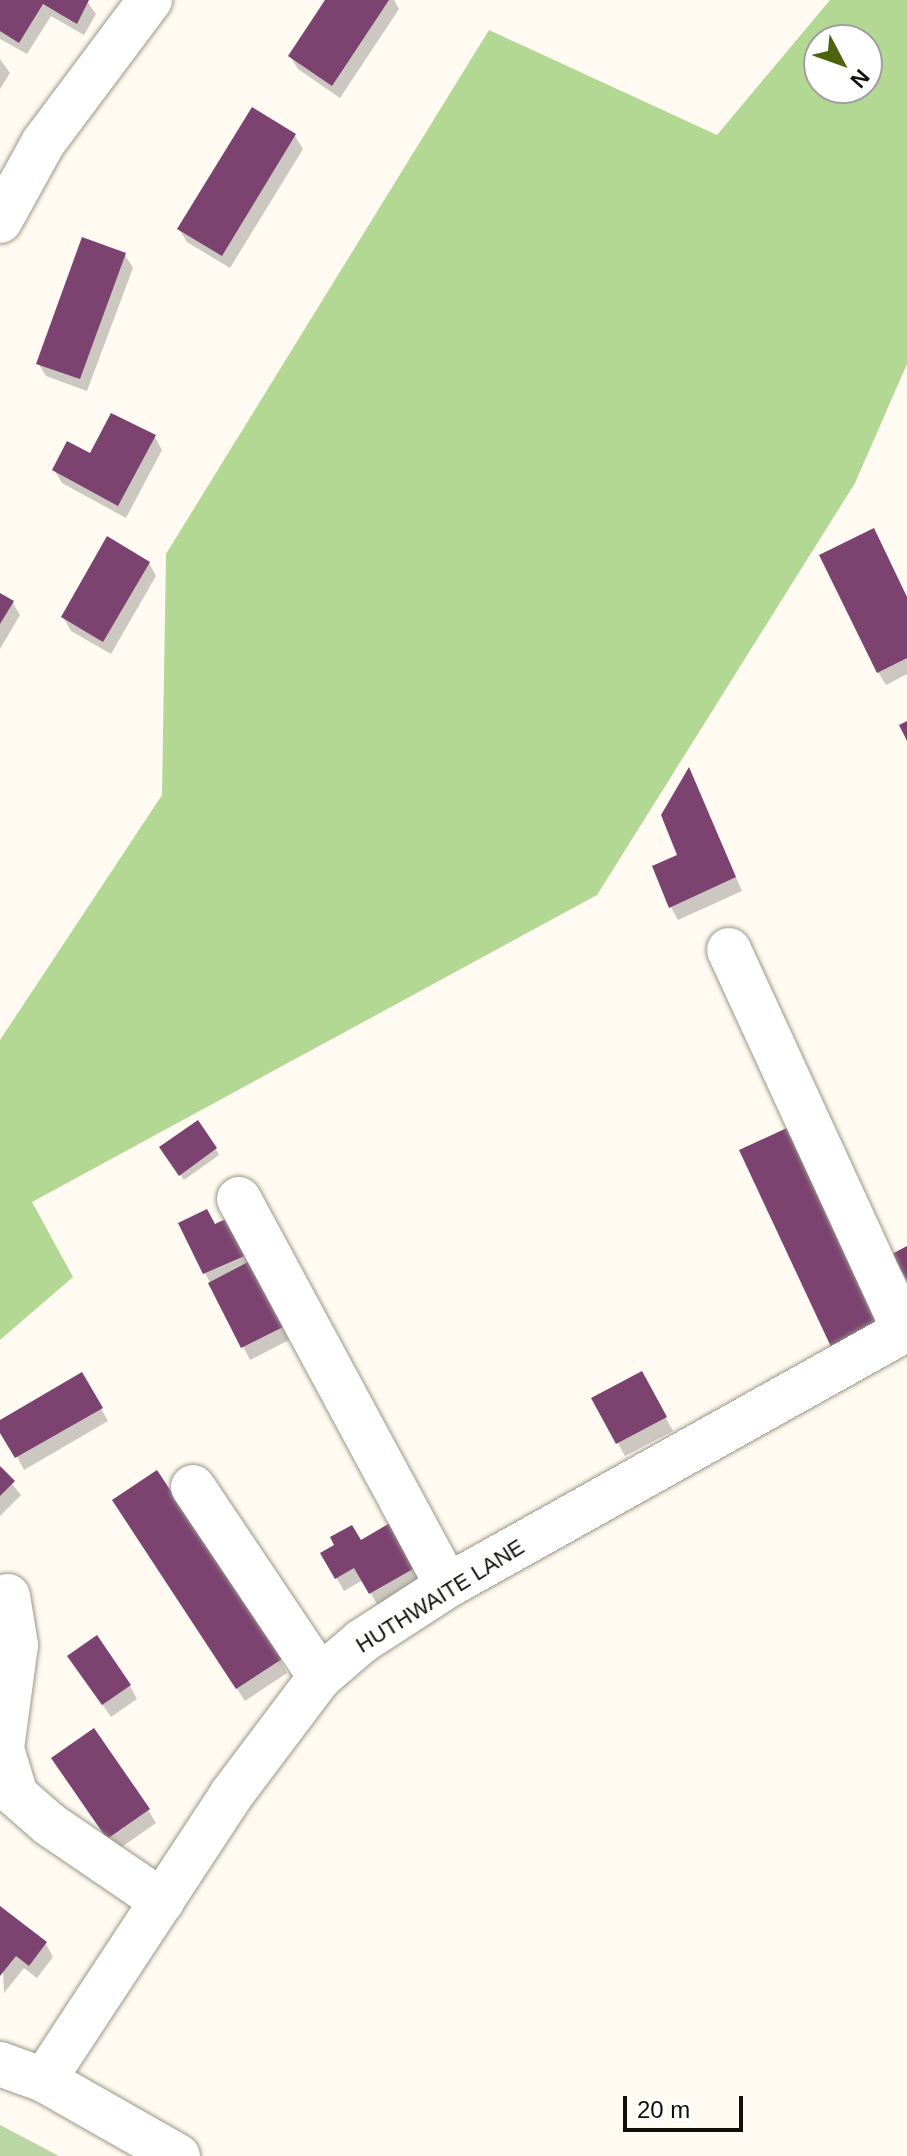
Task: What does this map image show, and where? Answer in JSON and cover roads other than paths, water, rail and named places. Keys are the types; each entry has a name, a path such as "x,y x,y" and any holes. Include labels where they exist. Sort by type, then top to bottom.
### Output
{"street":[{"path":"0,221 43,143 150,0"},
{"path":"729,950 905,1330"},
{"path":"239,1199 447,1586"},
{"name":"HUTHWAITE LANE","path":"44,2080 231,1795 320,1677 362,1641 447,1586 905,1330"},
{"path":"193,1487 320,1677"},
{"path":"13,1587 16,1645 2,1749 16,1795 49,1824 162,1901"},
{"path":"0,2064 44,2080 178,2156"}]}
